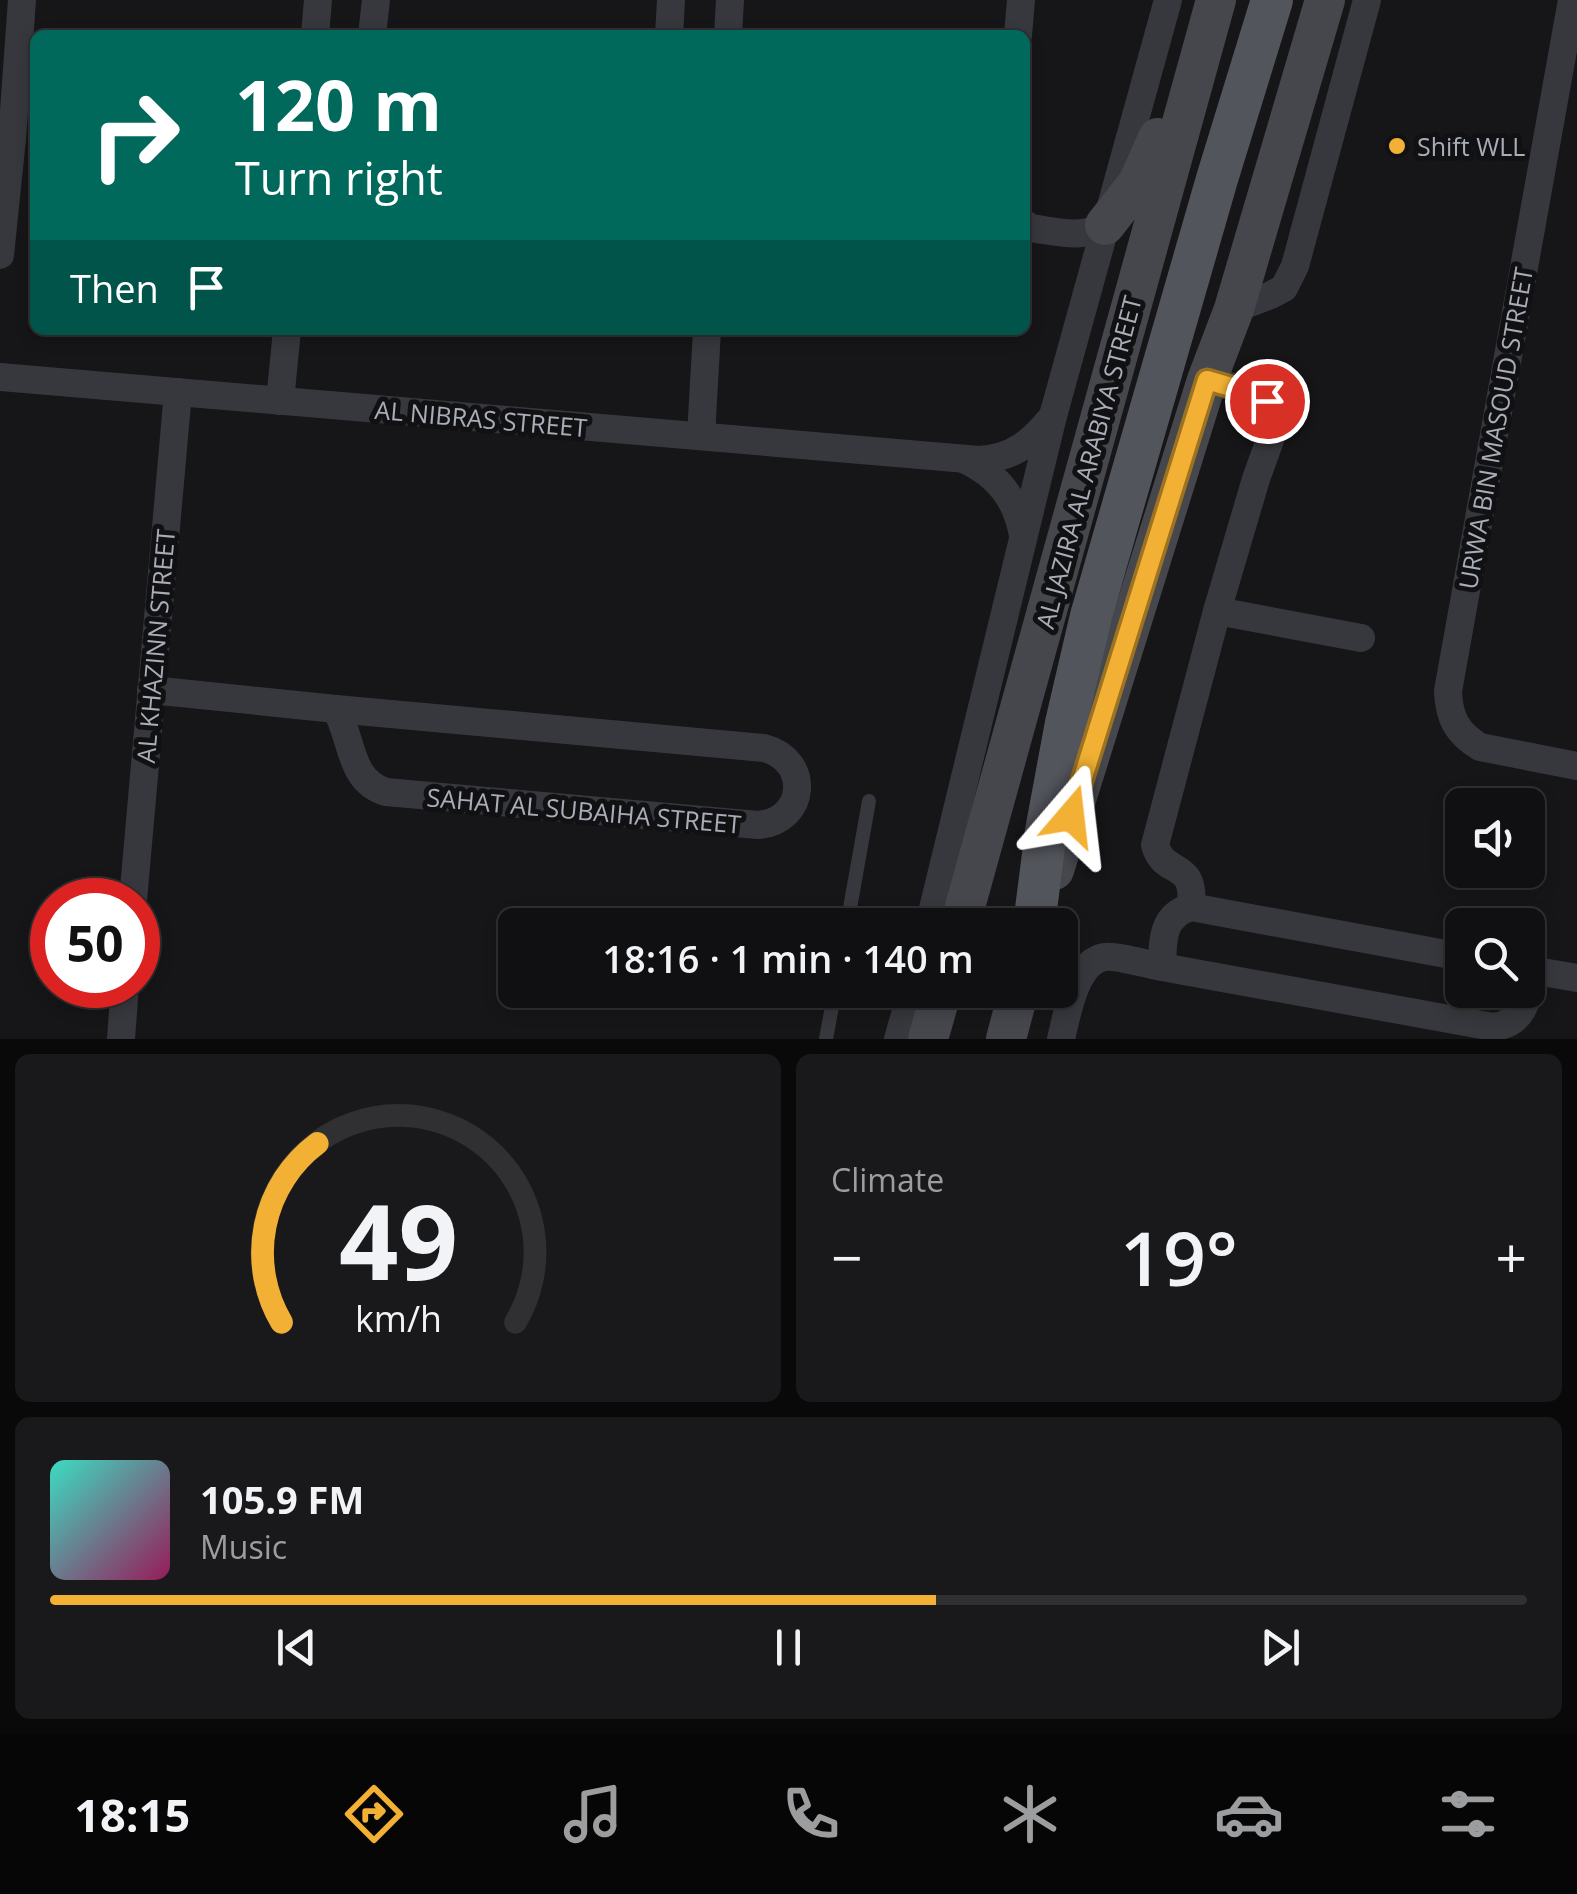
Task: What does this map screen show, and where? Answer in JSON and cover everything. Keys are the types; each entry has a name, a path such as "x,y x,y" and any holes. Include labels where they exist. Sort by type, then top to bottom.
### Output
{"main road":[{"name":"AL JAZIRA AL ARABIYA STREET","path":"965,908 1216,0"},
{"path":"1038,908 1046,830 1091,616 1272,0"},
{"path":"1041,908 1207,380 1234,308 1325,0"},
{"path":"1105,225 1138,183 1164,126 1195,74"},
{"path":"923,1008 928,1039"},
{"path":"1006,1039 1014,1008"}],"street":[{"path":"0,255 4,169 22,0"},
{"path":"315,30 318,0"},
{"path":"373,30 376,0"},
{"path":"669,30 671,0"},
{"path":"728,30 730,0"},
{"path":"1018,30 1021,0"},
{"name":"AL JAZIRA AL ARABIYA STREET","path":"934,908 1053,416 1168,0"},
{"path":"1234,308 1284,288 1295,266 1367,0"},
{"name":"URWA BIN MASOUD STREET","path":"1572,0 1448,692 1455,726 1480,747 1577,766"},
{"path":"1030,228 1088,234 1105,225"},
{"path":"280,401 287,335"},
{"path":"701,436 707,335"},
{"name":"AL NIBRAS STREET","path":"0,377 963,458 995,459 1010,455 1036,437 1053,416"},
{"path":"1191,908 1188,877 1160,858 1155,845 1216,611 1275,426 1267,401 1207,380"},
{"name":"AL KHAZINN STREET","path":"135,878 178,392"},
{"path":"963,458 981,467 1010,496 1023,534"},
{"path":"1216,611 1361,638"},
{"name":"SAHAT AL SUBAIHA STREET","path":"151,690 764,748 790,764 797,793 783,816 758,825 386,792 364,780 336,709"},
{"path":"1162,967 1166,927 1176,914 1191,908 1445,954"},
{"path":"1061,1039 1075,986 1091,964 1106,957 1493,1027 1504,1026 1519,1016 1523,1008"},
{"path":"1545,973 1577,978"},
{"path":"121,1039 124,1008"},
{"path":"898,1039 913,1008"}],"lane":[{"path":"850,908 869,800"},
{"path":"826,1039 832,1008"}],"place":[{"name":"Shift WLL","path":"1397,146"}],"route":[{"path":"1071,816 1207,380 1267,401"}]}
